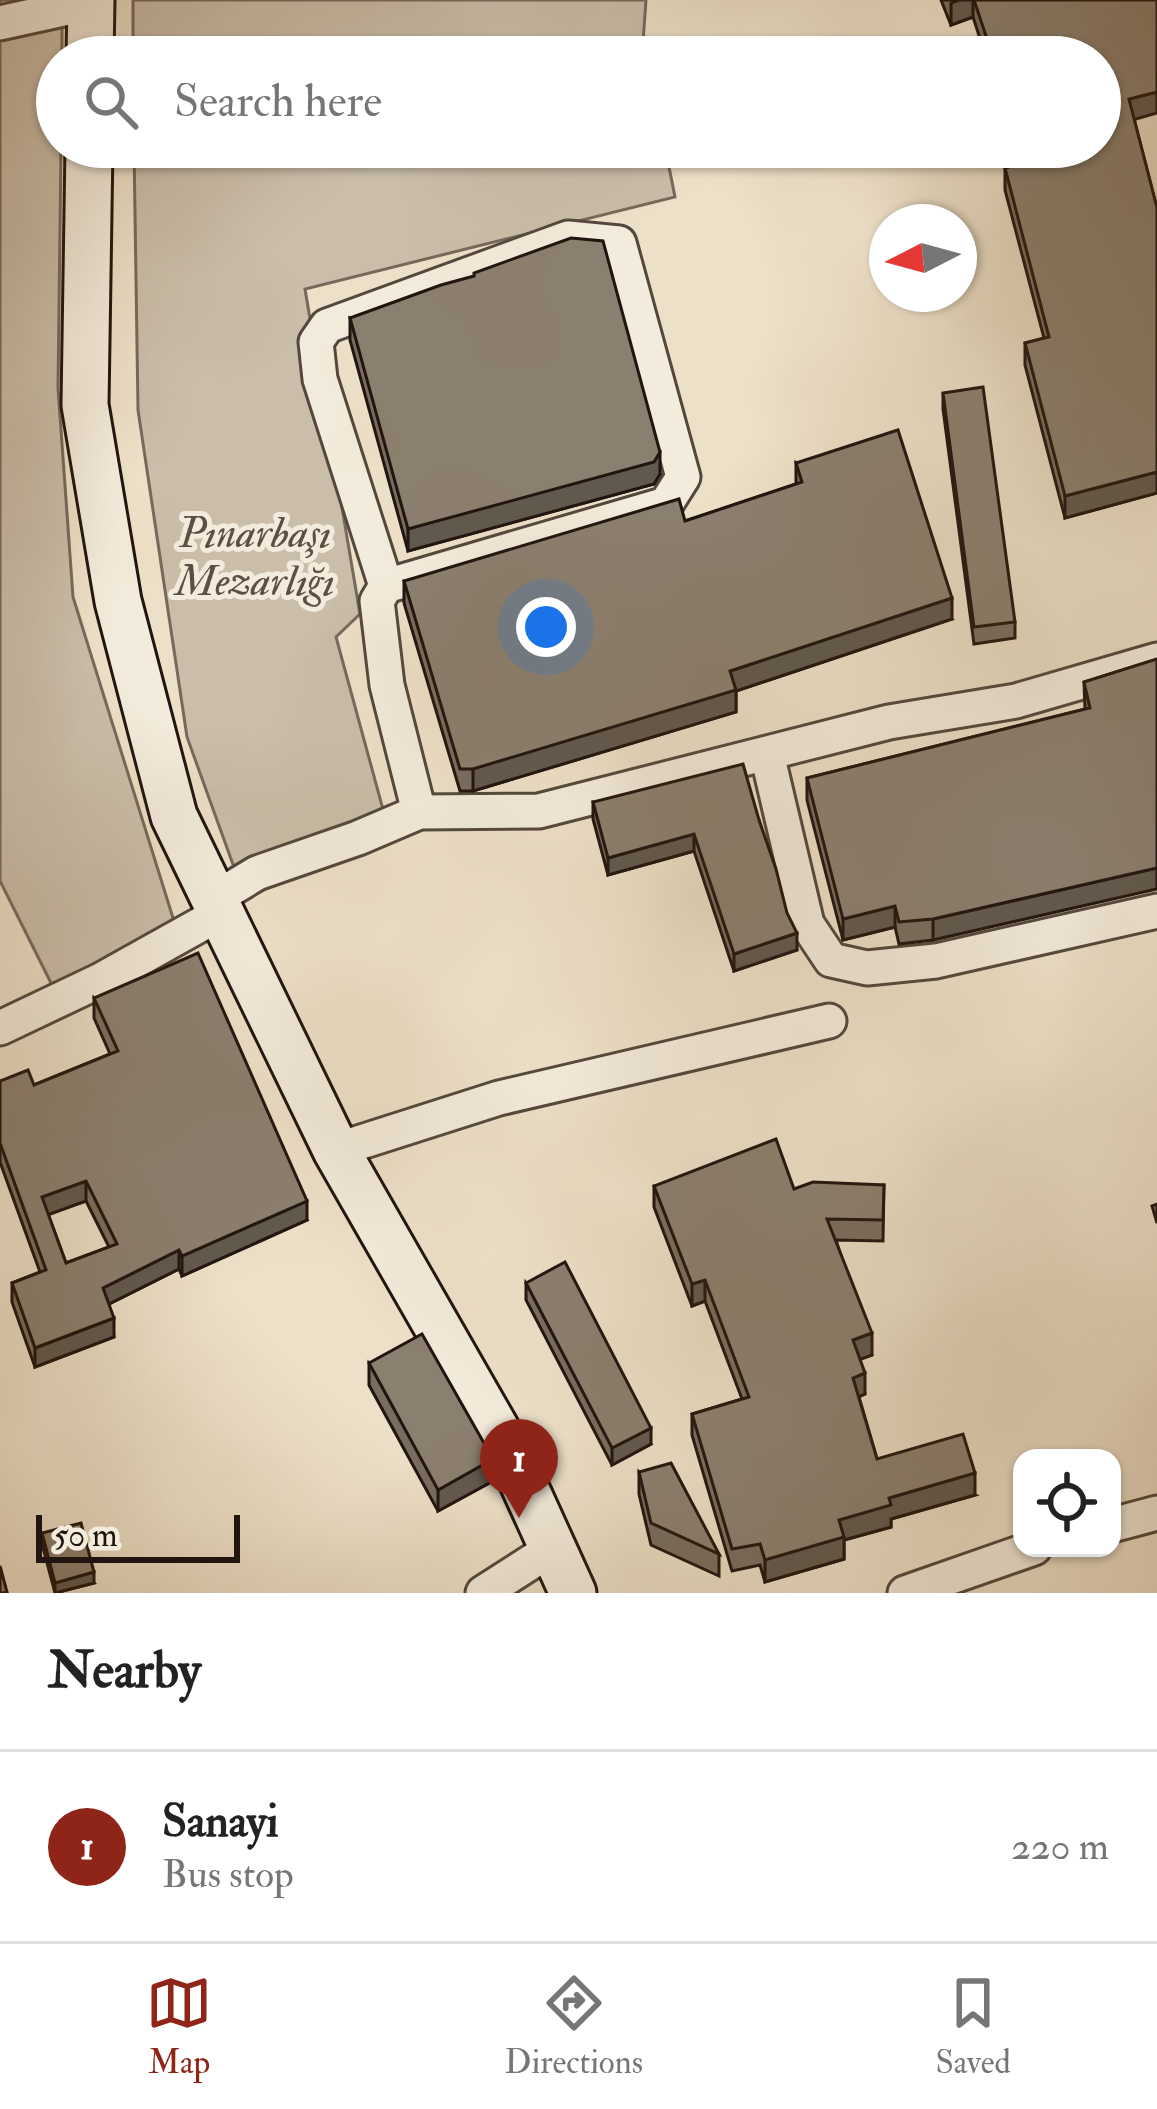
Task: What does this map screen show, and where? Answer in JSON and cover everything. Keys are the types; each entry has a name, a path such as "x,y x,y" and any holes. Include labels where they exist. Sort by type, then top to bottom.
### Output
{"main road":[{"path":"90,36 91,1"},
{"path":"89,168 85,405 118,601 174,816 335,1150 508,1452 573,1593"}],"street":[{"path":"0,23 91,1"},
{"path":"386,586 320,379 316,342 327,326 568,238 619,244 683,477 666,504 386,586 377,601 387,685 419,812"},
{"path":"0,1028 101,980 217,906 257,873 419,812 539,812 889,722 1016,701 1157,661"},
{"path":"767,754 808,924 831,960 867,968 936,961 1157,911"},
{"path":"335,1150 499,1098 829,1021"},
{"path":"1121,1523 1157,1513"},
{"path":"483,1593 553,1548"},
{"path":"905,1593 1013,1555"}],"green space":[{"path":"0,0 62,0 62,36 36,36 36,168 61,168 58,388 73,597 178,934 55,991 0,881"},
{"path":"133,0 646,0 643,36 133,36"},
{"name":"Pınarbaşı Mezarlığı","path":"134,168 669,168 675,197 305,289 360,614 336,637 384,813 235,870 187,737 138,410"}],"building":[{"path":"974,0 1157,0 1157,92 1129,99 1157,208 1157,472 1065,496 1025,343 1049,337 1005,168 1121,168 1121,36 986,36"},
{"path":"571,238 603,241 660,452 654,462 408,529 350,318"},
{"path":"983,387 1015,622 974,627 943,393"},
{"path":"898,430 952,598 730,671 736,690 460,769 404,581 679,499 685,521 802,482 796,463"},
{"path":"1157,659 1157,868 933,919 899,922 895,906 843,919 807,778 1090,708 1084,682"},
{"path":"743,764 797,933 734,954 694,834 608,858 593,802"},
{"path":"198,953 307,1201 182,1256 179,1250 103,1288 114,1318 35,1348 12,1283 46,1270 0,1143 0,1081 28,1070 34,1085 118,1051 94,998","holes":["86,1181 117,1244 66,1263 42,1197"]},
{"path":"776,1139 794,1189 813,1182 884,1185 883,1220 827,1219 872,1333 853,1340 865,1373 853,1378 877,1459 963,1434 975,1473 889,1498 891,1505 839,1520 844,1537 765,1560 760,1544 732,1549 692,1414 749,1397 705,1280 692,1284 654,1186"},
{"path":"565,1262 651,1428 612,1448 526,1283"},
{"path":"422,1334 493,1459 438,1490 369,1363"},
{"path":"671,1463 719,1554 651,1523 639,1472"},
{"path":"81,1523 94,1572 55,1583 42,1533"},
{"path":"0,1566 7,1592 3,1593 0,1593"}],"place":[{"name":"Sanayi","path":"519,1518"}]}
